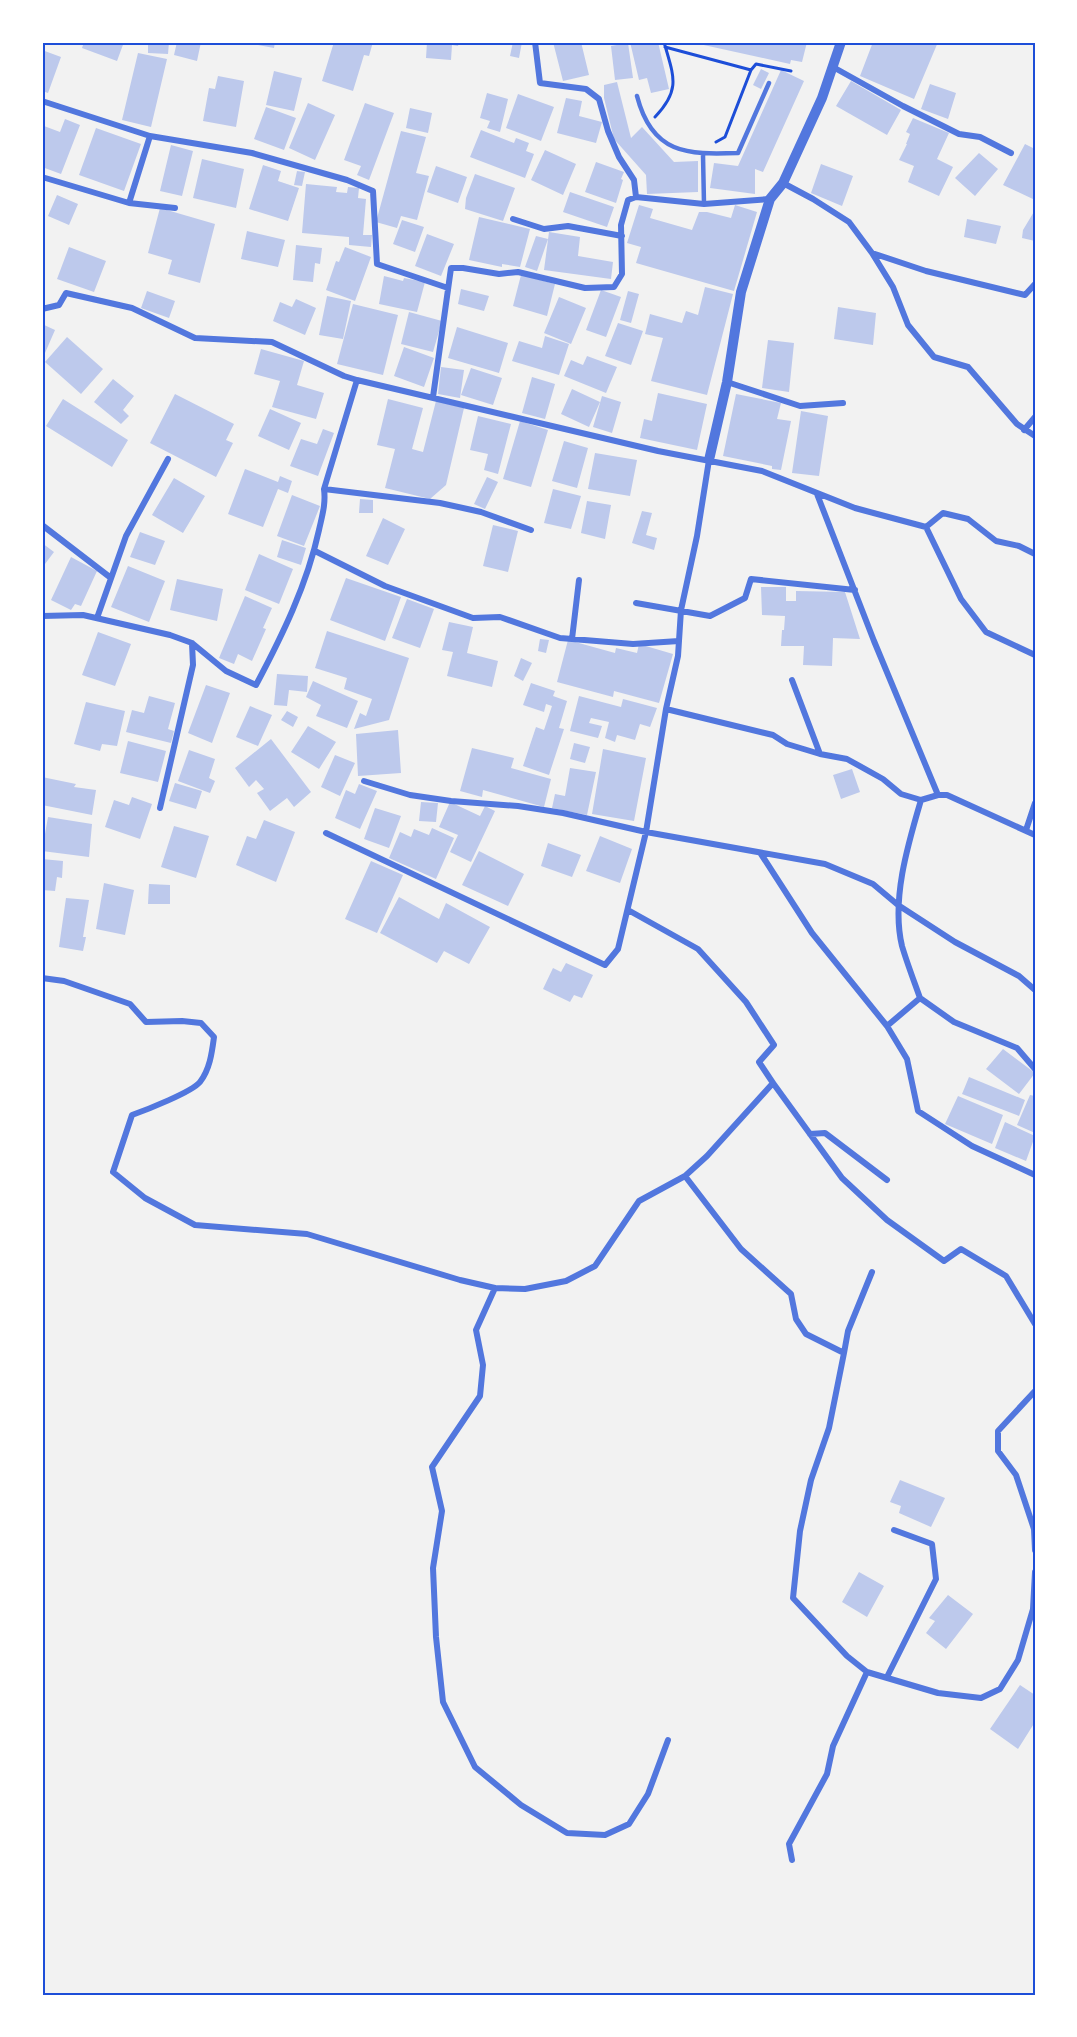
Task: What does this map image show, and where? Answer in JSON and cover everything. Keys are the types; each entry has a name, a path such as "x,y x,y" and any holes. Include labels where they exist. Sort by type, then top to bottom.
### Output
{"street":[{"path":"536,42 540,83 586,89 599,99 608,131 619,157 634,180 636,197"},
{"path":"326,833 605,965 618,949 646,832 666,709 678,656 681,610 697,536 709,460 727,382 741,292 770,199 783,183 822,98 842,42"},
{"path":"833,67 959,134 980,137 1011,153"},
{"path":"42,101 150,136 252,153 347,180 373,191 377,264 448,288"},
{"path":"129,203 150,136"},
{"path":"42,177 129,203 175,208"},
{"path":"783,183 849,222 893,287 908,326 934,357 968,367 1017,424 1035,436"},
{"path":"433,397 451,268 499,274 518,272 585,288 614,287 622,274 621,225 628,200 636,197 704,204 770,199"},
{"path":"513,219 544,229 568,226 622,236"},
{"path":"872,253 926,271 1025,295 1035,284"},
{"path":"42,309 59,305 66,293 132,308 195,338 272,342 357,380 658,451 762,471 855,508 926,527 960,599 986,632 1035,655"},
{"path":"42,616 83,615 170,635 192,643 226,671 256,685 286,629 315,550 326,502 324,489 357,380"},
{"path":"727,382 800,406 843,404"},
{"path":"1024,430 1035,417"},
{"path":"97,618 126,536 168,459"},
{"path":"324,489 440,503 481,512 531,531"},
{"path":"818,494 874,641 938,795"},
{"path":"926,527 943,513 968,519 996,541 1019,546 1035,554"},
{"path":"42,525 111,578"},
{"path":"315,550 385,586 473,618 500,617 560,638 633,644 679,641"},
{"path":"636,603 710,616 745,598 751,579 855,590"},
{"path":"572,639 579,580"},
{"path":"160,808 192,665 192,643"},
{"path":"792,680 820,754"},
{"path":"666,709 773,735 787,744 847,759 883,778 901,794 921,800 947,795 1035,835"},
{"path":"364,781 410,795 563,813 646,832 825,864 873,885 898,905 955,942 1019,976 1035,990"},
{"path":"921,800 911,832 898,905 902,945 920,998 954,1022 1017,1048 1035,1069"},
{"path":"1026,830 1035,803"},
{"path":"762,854 812,933 887,1026 907,1059 918,1111 972,1146 1035,1175"},
{"path":"628,910 698,949 747,1002 774,1045 759,1062 842,1178 887,1220 944,1261 961,1249 1006,1276 1035,1324"},
{"path":"42,978 64,981 130,1004 146,1022 201,1023 214,1037 211,1060 199,1083 162,1103 132,1115 113,1172 145,1198 195,1225 307,1234 460,1280 495,1288 525,1289 566,1281 595,1266 639,1201 685,1176 707,1156 773,1083"},
{"path":"887,1026 920,998"},
{"path":"810,1134 825,1133 887,1180"},
{"path":"685,1176 741,1249 791,1294 796,1319 806,1334 844,1353"},
{"path":"872,1272 848,1331 829,1428 811,1480 802,1521 793,1598 847,1656 867,1671 938,1693 981,1698 1000,1689 1018,1660 1034,1609 1035,1572"},
{"path":"495,1288 476,1330 483,1365 480,1396 432,1467 442,1511 433,1568 442,1702 475,1767 521,1805 567,1833 605,1835 629,1824 648,1794 668,1740"},
{"path":"1035,1391 998,1431 998,1451 1016,1475 1034,1529 1035,1550"},
{"path":"887,1677 936,1579 932,1544 894,1530"},
{"path":"792,1860 789,1844 826,1774 833,1746 867,1671"}],"lane":[{"path":"637,96 642,116 661,139 678,150 703,154 738,153 769,83"},
{"path":"703,154 704,204"}],"path":[{"path":"665,44 751,70"},
{"path":"649,124 666,105 675,81 665,44"},
{"path":"710,154 716,143 725,137 751,70 756,64 791,71"}],"building":[{"path":"84,42 124,42 117,61 82,48"},
{"path":"148,42 169,42 168,54 148,53"},
{"path":"177,42 201,42 197,61 174,55"},
{"path":"242,42 275,42 274,48"},
{"path":"334,42 373,42 369,56 364,55 353,91 322,81"},
{"path":"427,42 459,42 458,46 452,45 451,60 426,58"},
{"path":"513,42 522,42 519,58 510,56"},
{"path":"553,42 581,42 589,75 563,81"},
{"path":"630,42 658,42 669,89 651,93 647,78 639,80"},
{"path":"690,42 807,42 802,62 791,60 790,64"},
{"path":"873,42 938,42 914,99 860,76"},
{"path":"628,43 633,78 615,80 611,46"},
{"path":"42,50 61,57 48,93 42,91"},
{"path":"138,53 167,59 151,127 122,120"},
{"path":"761,69 769,73 761,89 753,85"},
{"path":"781,70 804,81 763,172 755,169 755,194 710,188 714,163 738,166"},
{"path":"274,71 302,78 294,111 266,105"},
{"path":"218,76 244,81 236,127 203,121 209,88 215,89"},
{"path":"851,81 901,110 887,135 836,106"},
{"path":"617,82 631,138 642,127 674,162 698,161 698,192 647,194 646,175 614,139 604,98 604,85"},
{"path":"930,84 956,93 948,119 921,109"},
{"path":"487,93 508,99 500,132 487,128 490,121 480,118"},
{"path":"518,94 554,107 541,141 506,128"},
{"path":"566,98 582,101 579,116 602,122 596,143 557,133"},
{"path":"308,103 335,115 315,160 289,148"},
{"path":"365,103 394,113 369,180 357,175 361,166 344,160"},
{"path":"266,107 296,118 284,150 254,139"},
{"path":"410,108 432,113 428,133 406,128"},
{"path":"913,118 949,133 937,159 953,167 939,196 908,182 914,166 899,160 907,144 910,134 906,132"},
{"path":"65,119 80,125 61,174 42,167 42,132 44,126 60,132"},
{"path":"96,128 141,144 124,191 79,175"},
{"path":"481,130 514,143 516,138 529,143 526,151 534,154 525,178 470,157"},
{"path":"401,131 426,137 416,173 429,176 417,220 401,216 397,228 376,222"},
{"path":"1025,144 1035,149 1035,200 1003,185"},
{"path":"171,145 193,151 182,196 160,191"},
{"path":"545,150 576,164 563,195 531,180"},
{"path":"979,153 998,169 975,196 955,178"},
{"path":"202,159 244,169 236,208 193,198"},
{"path":"596,162 624,172 616,203 585,192"},
{"path":"821,164 853,176 842,206 811,193"},
{"path":"263,165 281,171 278,181 299,188 288,221 249,209"},
{"path":"436,166 467,177 458,203 427,192"},
{"path":"297,171 305,172 302,186 294,185"},
{"path":"475,174 515,188 503,221 465,209 466,198"},
{"path":"306,184 337,187 336,192 347,193 348,187 359,188 358,198 366,199 363,235 372,235 371,247 349,245 349,237 302,233"},
{"path":"570,192 614,207 607,227 563,212"},
{"path":"57,195 78,204 69,225 48,216"},
{"path":"639,205 653,209 650,218 692,230 699,212 731,218 735,205 757,212 734,291 636,263 641,247 627,243"},
{"path":"160,208 215,224 200,283 168,274 172,260 148,253"},
{"path":"1035,210 1035,241 1022,238 1023,230"},
{"path":"479,217 530,229 520,267 502,264 502,267 469,260"},
{"path":"967,219 1001,226 996,244 964,237"},
{"path":"402,220 424,227 415,252 393,244"},
{"path":"247,231 285,240 278,267 241,259"},
{"path":"549,232 580,237 578,256 613,262 611,279 544,270"},
{"path":"427,234 454,244 441,276 415,266"},
{"path":"536,236 548,239 537,271 525,267"},
{"path":"296,245 322,248 320,264 315,263 313,282 293,280"},
{"path":"69,247 106,261 94,292 57,279"},
{"path":"345,247 371,257 355,301 326,290 336,261 339,262"},
{"path":"521,275 555,284 547,316 513,306"},
{"path":"384,276 403,281 404,278 425,282 417,312 379,304"},
{"path":"705,287 733,294 707,395 651,381 663,338 645,334 650,314 682,323 686,311 698,315"},
{"path":"461,289 489,296 484,311 458,304"},
{"path":"601,290 621,297 606,337 586,330"},
{"path":"147,291 175,301 169,318 141,308"},
{"path":"628,291 639,294 631,323 620,320"},
{"path":"327,296 351,301 343,339 319,335"},
{"path":"559,297 586,308 571,344 544,333"},
{"path":"296,299 316,308 305,335 273,321 280,302 292,307"},
{"path":"353,304 398,315 383,375 337,364"},
{"path":"838,307 876,313 873,345 834,339"},
{"path":"409,312 442,321 433,352 401,344"},
{"path":"618,323 643,331 631,365 605,356"},
{"path":"42,324 55,330 45,353 42,352"},
{"path":"457,327 508,343 499,373 448,358"},
{"path":"545,336 569,344 559,375 512,361 519,341 542,348"},
{"path":"67,337 103,369 81,394 45,362"},
{"path":"768,340 794,343 789,392 762,388"},
{"path":"404,347 434,358 424,387 394,376"},
{"path":"261,349 304,361 297,385 324,393 316,419 272,407 280,381 254,374"},
{"path":"587,356 617,367 606,393 564,376 571,360 583,365"},
{"path":"441,367 464,370 460,398 438,394"},
{"path":"471,368 502,378 493,405 461,395"},
{"path":"532,377 555,384 545,419 522,413"},
{"path":"113,379 134,396 123,410 129,416 121,424 94,402"},
{"path":"572,389 600,402 589,427 561,414"},
{"path":"658,393 707,404 697,450 640,438 644,419 652,421"},
{"path":"175,394 234,424 226,440 233,443 216,477 150,443"},
{"path":"736,394 781,403 777,419 791,421 781,470 723,456"},
{"path":"602,396 621,402 612,433 593,427"},
{"path":"63,399 128,440 112,467 46,426"},
{"path":"388,399 423,408 412,449 423,452 436,401 464,408 446,485 430,499 385,488 395,449 377,445"},
{"path":"270,409 301,423 289,450 258,436"},
{"path":"801,411 828,416 819,476 792,473"},
{"path":"478,416 511,424 498,474 484,470 488,454 470,450"},
{"path":"520,421 548,430 531,487 503,479"},
{"path":"323,429 334,433 318,476 290,466 301,439 317,444"},
{"path":"564,441 588,448 577,488 552,481"},
{"path":"595,453 637,460 630,496 588,489"},
{"path":"245,469 278,482 280,476 292,481 288,493 278,489 263,527 228,514"},
{"path":"487,477 498,482 485,509 474,504"},
{"path":"174,478 205,496 183,533 152,515"},
{"path":"553,489 581,496 571,529 544,523"},
{"path":"292,495 320,506 304,546 277,536"},
{"path":"360,499 373,500 373,513 359,513"},
{"path":"587,501 611,505 605,539 581,533"},
{"path":"642,511 652,513 646,535 657,538 654,550 632,543"},
{"path":"383,518 405,529 388,565 366,556"},
{"path":"493,525 518,531 508,572 483,566"},
{"path":"140,532 165,541 155,565 130,557"},
{"path":"282,540 306,548 301,565 277,557"},
{"path":"42,543 54,552 42,568"},
{"path":"259,554 293,569 279,604 245,590"},
{"path":"71,557 97,571 81,606 75,604 71,610 51,600"},
{"path":"128,566 165,581 149,622 111,607"},
{"path":"346,578 401,597 385,641 330,620"},
{"path":"177,579 223,589 217,621 170,610"},
{"path":"761,587 786,587 786,601 796,601 796,591 845,592 860,639 833,638 832,666 803,665 804,646 781,646 785,616 762,615"},
{"path":"245,596 272,608 263,628 266,629 252,661 238,654 234,664 219,658"},
{"path":"407,599 434,609 420,648 392,638"},
{"path":"449,622 473,627 467,653 498,661 492,687 447,676 453,652 442,650"},
{"path":"327,631 409,658 389,720 354,729 360,713 366,716 372,699 344,689 347,678 315,668"},
{"path":"98,632 131,644 115,686 82,675"},
{"path":"540,639 549,640 546,653 538,651"},
{"path":"568,640 615,653 616,648 637,653 639,644 673,654 659,703 614,691 613,697 557,682"},
{"path":"521,658 532,663 523,681 514,676"},
{"path":"277,674 308,676 307,692 289,690 287,706 274,705"},
{"path":"313,681 358,701 347,728 316,716 321,705 306,697"},
{"path":"531,683 555,691 553,696 567,701 559,728 564,729 549,775 523,766 536,727 544,730 552,706 546,704 544,712 523,705"},
{"path":"206,685 230,693 212,743 188,733"},
{"path":"149,696 175,703 168,729 174,731 171,743 126,732 132,710 144,713"},
{"path":"579,696 621,707 623,699 657,708 650,727 640,724 635,740 617,735 615,742 605,738 609,722 591,718 589,723 602,726 598,738 570,731"},
{"path":"86,702 125,711 117,746 102,744 100,751 74,744"},
{"path":"250,706 272,715 258,746 236,737"},
{"path":"287,711 298,717 293,727 281,720"},
{"path":"308,726 336,742 319,769 291,752"},
{"path":"398,730 401,773 358,776 356,734"},
{"path":"271,739 311,792 294,807 287,798 270,811 257,793 264,789 256,780 249,787 235,768"},
{"path":"128,741 166,751 158,782 120,773"},
{"path":"574,743 590,747 585,763 570,759"},
{"path":"472,748 514,758 511,768 551,779 544,807 483,790 482,797 460,791"},
{"path":"603,749 646,758 634,821 592,814"},
{"path":"189,750 215,759 209,778 215,781 210,793 178,781"},
{"path":"335,755 355,763 340,796 321,787"},
{"path":"570,768 596,772 587,815 552,808 555,794 565,796"},
{"path":"852,769 860,792 841,799 833,775"},
{"path":"42,777 76,784 74,787 96,790 92,815 42,805"},
{"path":"175,783 202,791 196,809 169,801"},
{"path":"359,784 377,791 360,829 335,818 346,790 355,794"},
{"path":"132,797 152,804 140,839 105,827 114,800 129,805"},
{"path":"421,802 438,803 436,822 419,821"},
{"path":"450,802 480,816 485,806 495,811 471,862 450,852 458,835 439,827"},
{"path":"375,808 401,816 389,848 364,839"},
{"path":"48,817 92,824 89,857 42,851"},
{"path":"264,820 295,832 276,882 236,865 247,836 256,839"},
{"path":"174,826 209,836 196,878 161,867"},
{"path":"432,828 454,838 436,879 389,858 400,832 411,837 414,829 429,835"},
{"path":"600,836 632,849 620,883 586,871"},
{"path":"548,843 581,855 572,877 541,866"},
{"path":"479,851 524,874 508,906 462,885"},
{"path":"42,859 63,861 62,878 57,877 55,891 42,890"},
{"path":"371,861 403,875 377,933 345,919"},
{"path":"104,883 134,890 125,935 96,929"},
{"path":"149,884 170,885 170,904 148,904"},
{"path":"399,897 439,919 446,903 490,927 469,964 444,951 437,963 380,933"},
{"path":"66,898 89,900 83,951 59,947"},
{"path":"566,963 593,975 582,998 574,995 570,1002 543,989 553,968 561,972"},
{"path":"1003,1049 1035,1073 1019,1094 986,1069"},
{"path":"969,1077 1025,1100 1019,1116 962,1094"},
{"path":"1030,1095 1035,1096 1035,1133 1017,1125"},
{"path":"958,1096 1003,1115 992,1144 945,1124"},
{"path":"1005,1122 1035,1136 1026,1161 995,1148"},
{"path":"900,1480 945,1498 931,1527 899,1513 901,1506 890,1502"},
{"path":"859,1572 884,1586 867,1617 842,1602"},
{"path":"948,1595 973,1614 946,1649 926,1633 935,1621 929,1618"},
{"path":"1020,1685 1035,1695 1035,1722 1018,1749 990,1729"}]}
